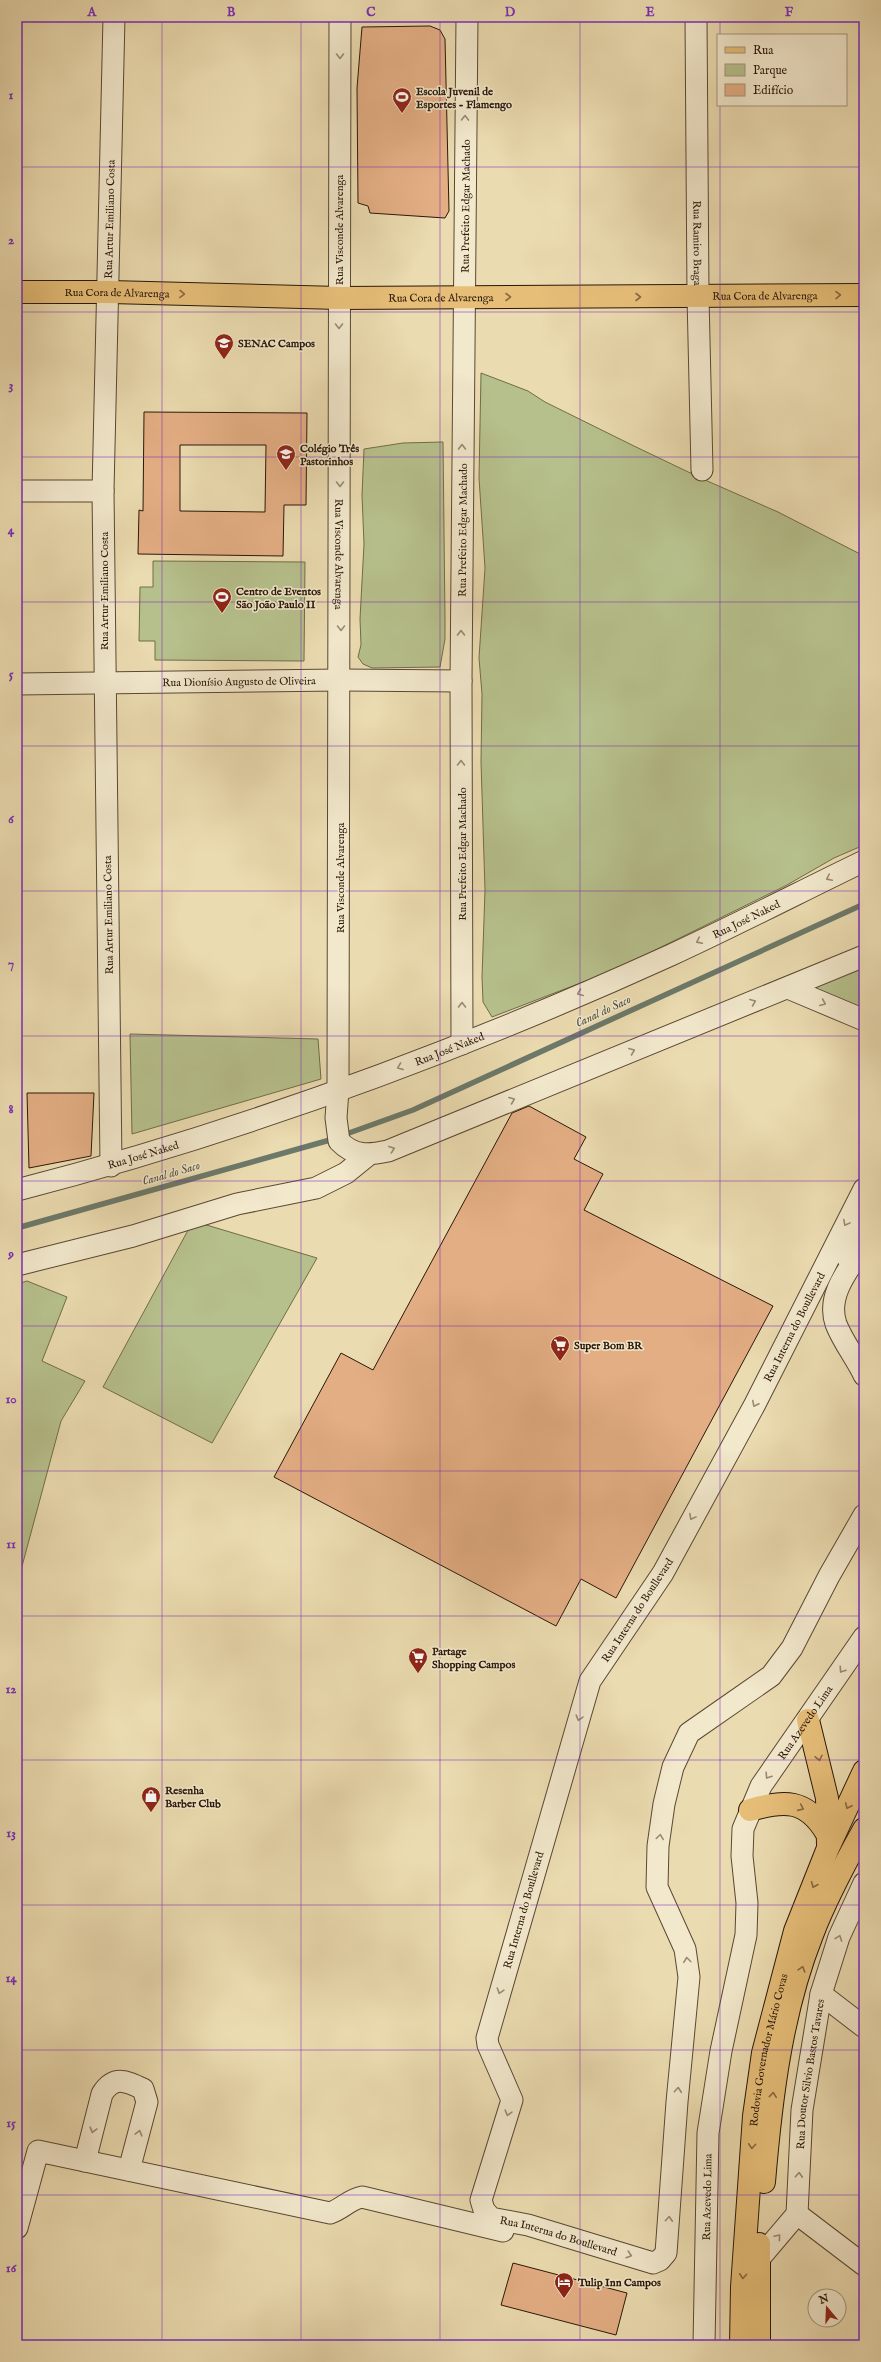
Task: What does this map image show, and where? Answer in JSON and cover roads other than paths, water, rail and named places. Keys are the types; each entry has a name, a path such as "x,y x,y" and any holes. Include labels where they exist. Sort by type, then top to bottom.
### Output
{"main road":[{"name":"Rua Cora de Alvarenga","path":"17,292 110,292 339,298 864,295"},
{"path":"808,1720 827,1798 827,1840"},
{"name":"Rodovia Governador Mário Covas","path":"741,2345 742,2287 754,2116 763,2053 795,1931 827,1840 864,1771"},
{"path":"750,1810 773,1803 789,1803 804,1808 818,1818 827,1840"},
{"name":"Rodovia Governador Mário Covas","path":"759,2345 758,2260 773,2088 789,2012 811,1936 838,1875 864,1829"}],"street":[{"name":"Rua Artur Emiliano Costa","path":"111,1166 103,491 110,292 114,17"},
{"name":"Rua Visconde Alvarenga","path":"339,1141 336,1118 338,1090 341,680 339,298 340,17"},
{"name":"Rua Prefeito Edgar Machado","path":"462,1044 461,681 463,297 467,17"},
{"name":"Rua Ramiro Braga","path":"696,17 698,296 702,470"},
{"path":"17,491 103,491"},
{"name":"Rua Dionísio Augusto de Oliveira","path":"17,684 341,680 461,681"},
{"name":"Rua José Naked","path":"17,1190 111,1166 338,1090 462,1044 670,955 864,861"},
{"path":"17,1265 133,1236 237,1204 316,1188 346,1173 367,1156 401,1145 864,956"},
{"path":"788,988 864,1020"},
{"path":"327,1183 339,1141 352,1151 367,1156"},
{"name":"Rua Interna do Boullevard","path":"864,1189 755,1404 663,1573 590,1681 487,2038 488,2045 512,2100 481,2200 484,2210 491,2218 528,2225 653,2263 660,2260 666,2253 677,2102 689,1977 685,1949 657,1887 658,1846 664,1804 673,1767 689,1733 771,1676 792,1648 829,1576 864,1515"},
{"path":"836,1324 826,1313 825,1302 830,1287 864,1226"},
{"name":"Rua Interna do Boullevard","path":"864,1246 838,1289 834,1309 836,1324 864,1375"},
{"name":"Rua Azevedo Lima","path":"704,2345 708,2133 721,2051 746,1935 747,1903 742,1856 743,1829 750,1810 772,1768 808,1720 864,1637"},
{"name":"Rua Doutor Silvio Bastos Tavares","path":"797,2214 802,2110 821,1994 839,1937 864,1883"},
{"path":"821,1994 864,2027"},
{"path":"85,2161 102,2094 108,2085 120,2081 129,2082 143,2089 148,2102 129,2170"},
{"path":"17,2228 38,2151 330,2213 338,2210 353,2198 362,2197 520,2235 527,2232 528,2225"},
{"path":"452,2218 472,2212 481,2200"},
{"path":"758,2260 797,2214 864,2265"}],"waterway":[{"name":"Canal do Saco","path":"349,1133 413,1110 864,904"},
{"name":"Canal do Saco","path":"17,1228 330,1140"}],"place":[{"name":"Escola Juvenil de Esportes - Flamengo","path":"402,114"},
{"name":"SENAC Campos","path":"224,360"},
{"name":"Colégio Três Pastorinhos","path":"286,471"},
{"name":"Centro de Eventos São João Paulo II","path":"222,614"},
{"name":"Super Bom BR","path":"560,1362"},
{"name":"Partage Shopping Campos","path":"418,1674"},
{"name":"Resenha Barber Club","path":"151,1813"},
{"name":"Tulip Inn Campos","path":"564,2299"}]}
